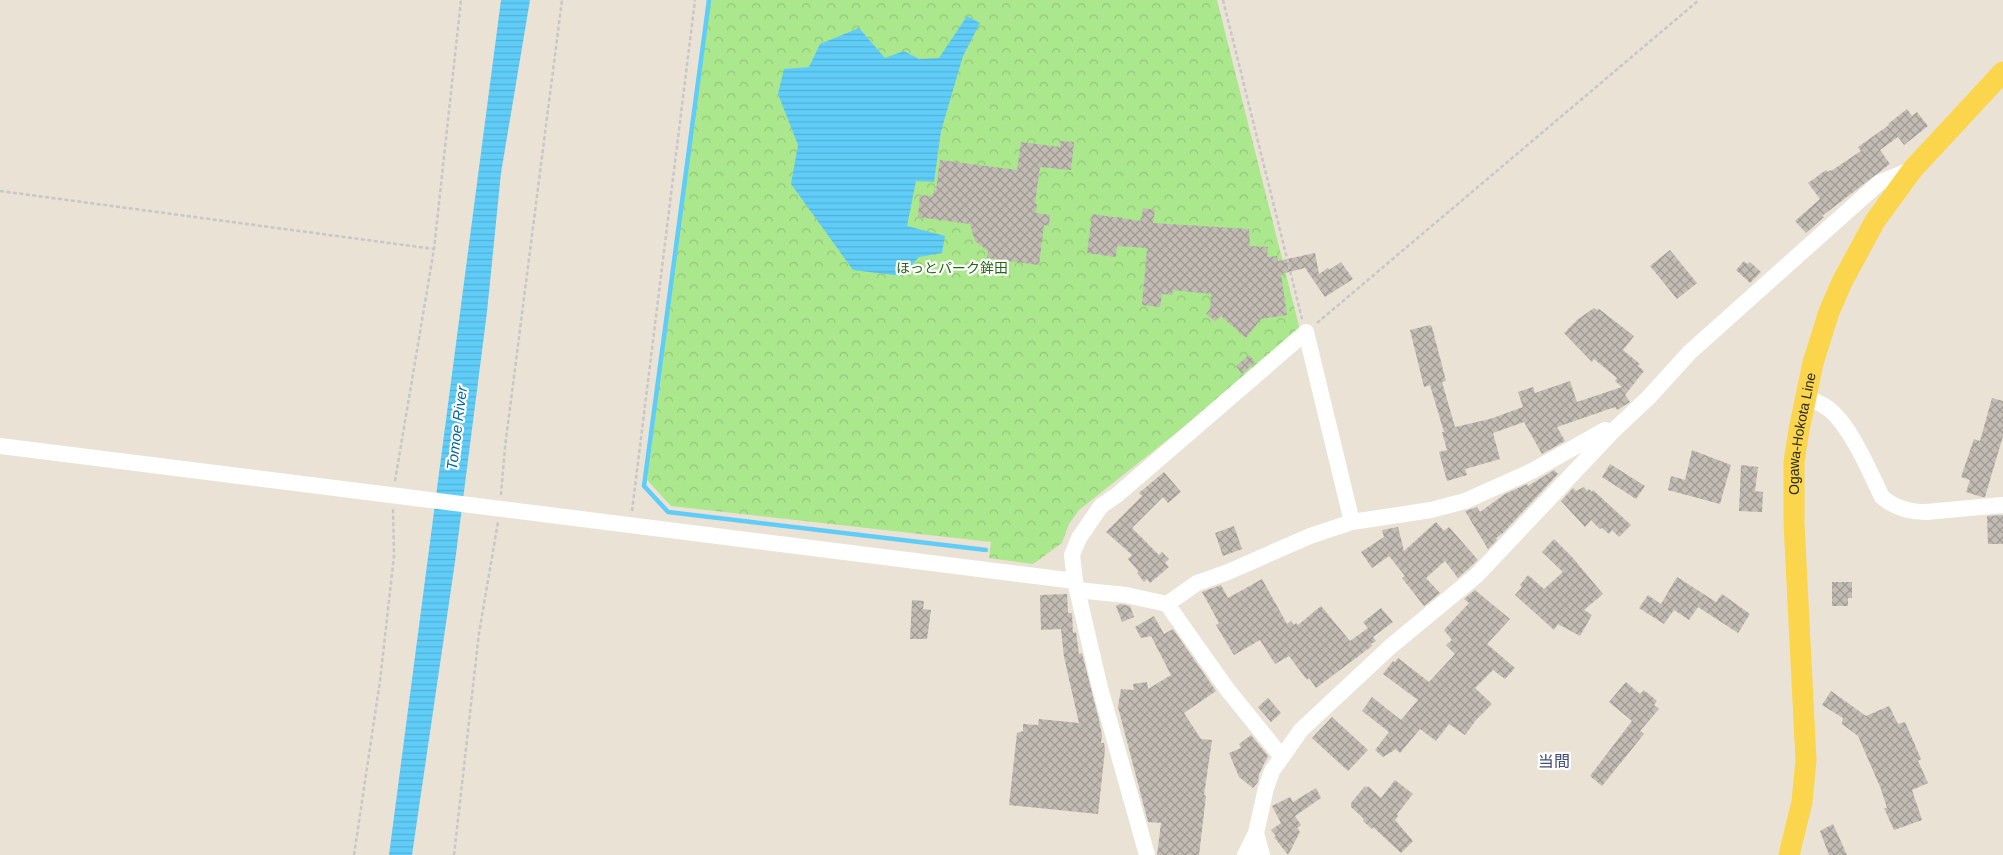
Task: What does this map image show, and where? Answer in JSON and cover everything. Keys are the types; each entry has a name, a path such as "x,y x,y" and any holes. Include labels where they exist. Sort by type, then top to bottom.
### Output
{"main road":[{"name":"Ogawa-Hokota Line","path":"1789,855 1802,802 1806,760 1793,492 1794,462 1805,396 1821,338 1842,282 1875,221 1913,169 2003,72"}],"street":[{"path":"1246,855 1256,833 1266,788 1272,771 1301,730 1364,670 1477,574 1612,432 1649,397 1690,352 1879,183 1913,169"},
{"path":"1147,855 1100,688 1076,586 1072,555 1079,538 1102,506 1118,495 1306,332 1352,522"},
{"path":"1805,396 1827,407 1838,419 1848,432 1882,497 1890,504 1914,512 2003,505"},
{"path":"1167,604 1197,583 1228,572 1310,536 1352,522 1431,510 1466,501 1532,471 1605,430 1612,432"},
{"path":"0,446 630,525 1076,586 1167,604 1227,689 1281,756"},
{"path":"1256,833 1262,855"}],"path":[{"path":"354,855 380,681 394,556 398,496 434,249 461,0"},
{"path":"454,855 480,633 500,509 505,447 562,0"},
{"path":"630,525 695,0"},
{"path":"1223,0 1306,332 1699,0"},
{"path":"0,191 434,249"}],"green space":[{"name":"ほっとパーク鉾田","path":"709,0 1217,0 1301,334 1079,510 1069,524 1062,543 1033,564 989,558 991,542 671,506 647,480"}],"water":[{"name":"Tomoe River","path":"501,0 530,0 501,173 487,312 455,562 412,855 389,855"},
{"path":"967,16 980,23 963,56 941,131 934,182 916,181 907,226 945,236 942,253 919,257 902,276 853,270 791,184 798,145 778,94 784,69 809,67 820,44 859,28 885,58 904,51 919,59 939,58"}],"building":[{"path":"1907,109 1912,116 1917,112 1928,126 1904,145 1898,137 1880,150 1890,164 1822,216 1824,217 1806,233 1795,221 1820,199 1808,183 1826,170 1828,172 1831,171 1861,151 1858,147 1889,125"},
{"name":"ほっとパーク鉾田","path":"1060,141 1074,142 1071,170 1040,167 1035,204 1037,204 1036,213 1050,215 1049,226 1044,225 1039,265 987,258 988,251 975,241 970,224 918,217 920,195 933,196 934,190 936,190 940,160 1017,170 1021,142 1060,147"},
{"path":"1143,208 1155,210 1153,223 1249,229 1250,246 1268,247 1267,257 1277,256 1278,261 1315,253 1319,274 1341,262 1353,279 1325,297 1305,268 1281,274 1287,315 1261,319 1246,338 1221,316 1215,321 1206,314 1210,309 1211,294 1173,290 1172,295 1162,294 1160,307 1142,305 1147,248 1117,246 1116,257 1087,253 1092,214 1141,221"},
{"path":"1670,250 1697,283 1677,299 1650,266"},
{"path":"1744,261 1747,264 1750,262 1761,272 1750,283 1736,270"},
{"path":"1594,308 1599,309 1634,336 1623,350 1640,364 1638,366 1644,371 1625,395 1630,402 1617,410 1615,407 1557,427 1565,441 1542,454 1524,422 1493,433 1500,459 1465,469 1467,475 1447,481 1439,452 1447,450 1442,432 1444,432 1430,385 1424,387 1410,330 1430,325 1432,327 1446,381 1442,382 1455,427 1490,419 1523,407 1518,392 1533,387 1535,393 1570,381 1577,402 1622,387 1615,381 1617,378 1594,359 1592,362 1564,333 1577,320"},
{"path":"1249,355 1255,362 1242,374 1236,366"},
{"path":"1992,398 2003,401 2003,436 1985,497 1982,497 1966,492 1970,480 1961,477 1974,439 1980,441"},
{"path":"1692,450 1731,465 1720,504 1668,490 1671,476 1685,480"},
{"path":"1610,464 1645,486 1636,499 1602,477"},
{"path":"1741,465 1758,467 1755,491 1763,492 1762,512 1739,511"},
{"path":"1554,470 1558,474 1503,533 1496,538 1497,540 1488,549 1465,511 1477,507 1480,512 1505,494 1527,484 1528,486"},
{"path":"1164,472 1181,492 1168,503 1163,497 1132,528 1159,555 1162,552 1169,559 1165,563 1169,567 1150,583 1147,579 1144,582 1137,573 1139,572 1128,559 1132,555 1106,532 1142,496 1139,493"},
{"path":"1584,487 1587,491 1589,489 1592,492 1593,490 1631,525 1619,537 1612,530 1609,534 1602,528 1600,529 1591,520 1585,527 1561,501 1573,488 1576,491"},
{"path":"2003,515 2003,544 1988,544 1987,516"},
{"path":"1436,522 1444,531 1449,527 1478,560 1458,578 1445,561 1426,578 1440,593 1424,606 1402,578 1405,576 1389,556 1372,568 1361,552 1384,537 1382,530 1398,527 1404,551"},
{"path":"1234,526 1242,549 1223,556 1215,533"},
{"path":"1554,539 1603,594 1584,610 1592,615 1580,636 1558,624 1554,630 1515,595 1522,587 1520,585 1528,575 1544,589 1563,572 1542,552"},
{"path":"1677,577 1716,602 1722,594 1750,614 1738,633 1698,607 1689,620 1674,610 1664,624 1639,608 1648,595 1661,604"},
{"path":"1262,579 1287,624 1291,621 1294,625 1296,623 1298,625 1321,606 1350,641 1368,628 1363,622 1381,608 1393,622 1373,637 1376,641 1371,644 1372,646 1316,688 1309,678 1307,680 1289,656 1275,664 1260,640 1234,655 1216,625 1219,623 1202,592 1221,585 1228,598"},
{"path":"1832,582 1852,582 1852,598 1848,598 1848,606 1832,606"},
{"path":"1475,590 1510,619 1487,644 1515,668 1505,679 1493,670 1475,688 1492,704 1476,720 1465,735 1449,724 1436,741 1420,729 1400,753 1396,749 1383,757 1375,750 1389,732 1362,711 1372,697 1401,720 1418,700 1383,674 1393,661 1395,662 1398,658 1429,682 1455,654 1446,645 1452,640 1444,630 1469,603 1464,599"},
{"path":"1067,594 1068,613 1072,613 1073,633 1076,632 1079,654 1082,653 1099,720 1102,735 1101,743 1104,743 1105,750 1098,814 1009,805 1017,733 1023,731 1023,724 1038,725 1039,719 1079,723 1064,657 1061,629 1041,630 1040,595"},
{"path":"912,600 924,601 923,609 931,610 927,639 910,639"},
{"path":"1120,604 1130,606 1134,617 1122,622 1116,606"},
{"path":"1154,616 1164,634 1173,629 1216,691 1184,713 1201,739 1212,740 1204,795 1206,796 1199,855 1157,855 1161,823 1148,822 1118,707 1121,689 1134,690 1133,684 1147,682 1148,689 1171,675 1151,636 1141,638 1135,627"},
{"path":"1626,682 1640,694 1644,690 1657,701 1654,705 1659,709 1640,731 1644,734 1602,786 1590,776 1632,721 1609,702"},
{"path":"1831,691 1866,716 1889,706 1898,724 1905,722 1921,759 1918,761 1928,783 1912,790 1922,820 1894,830 1884,808 1887,808 1881,789 1858,736 1842,724 1843,718 1822,705"},
{"path":"1268,698 1281,713 1271,722 1258,707"},
{"path":"1332,717 1368,750 1348,771 1312,738"},
{"path":"1251,735 1268,756 1259,774 1258,782 1253,788 1239,777 1229,753 1241,748 1239,744"},
{"path":"1395,780 1413,794 1397,814 1398,816 1395,820 1413,841 1401,853 1373,827 1372,829 1363,821 1364,819 1351,807 1351,803 1365,786 1367,788 1368,786 1381,798"},
{"path":"1316,788 1321,798 1295,816 1301,825 1297,828 1300,832 1288,855 1271,830 1281,823 1272,806 1290,797 1293,802"},
{"path":"1833,824 1847,855 1829,855 1820,831"}],"waterway":[{"path":"709,0 644,486 668,512 986,550"}],"district":[{"name":"当間","path":"1554,761"}]}
